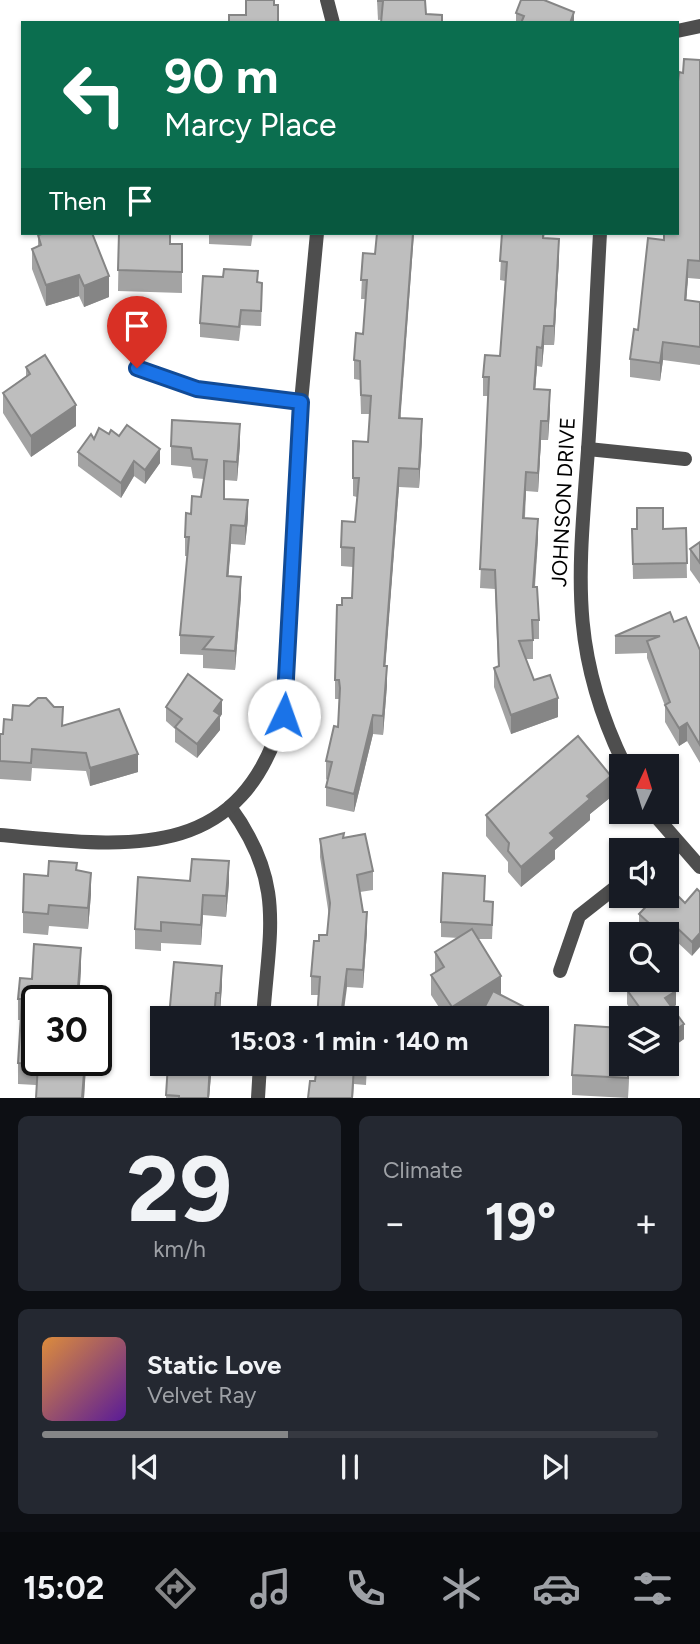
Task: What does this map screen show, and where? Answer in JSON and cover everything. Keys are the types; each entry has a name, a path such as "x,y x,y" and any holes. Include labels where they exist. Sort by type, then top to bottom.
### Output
{"street":[{"path":"327,0 332,21"},
{"path":"679,31 700,26"},
{"path":"0,835 125,845 150,842 197,828 230,807 269,757 284,715 301,402 317,235"},
{"name":"JOHNSON DRIVE","path":"600,235 579,563 580,612 593,689 619,754"},
{"path":"137,368 197,389 301,402"},
{"path":"588,449 685,459"},
{"path":"230,807 255,844 267,879 271,906 264,1006"},
{"path":"662,824 673,838"},
{"path":"679,845 700,867"},
{"path":"560,971 579,916 609,892"},
{"path":"258,1098 259,1076"}],"building":[{"path":"246,0 274,0 274,5 278,5 278,21 229,21 229,15 246,15"},
{"path":"425,0 426,14 442,15 442,21 381,21 383,1 378,1"},
{"path":"521,0 544,0 574,12 571,21 522,21 524,16 516,13"},
{"path":"684,59 700,60 700,261 688,260 685,300 700,302 700,347 663,342 660,363 630,359 634,329 638,330 648,238 664,240 664,235 679,235 679,72 683,73"},
{"path":"38,235 93,235 109,276 84,286 79,275 46,285 32,249 41,245"},
{"path":"119,235 170,235 170,244 182,244 182,272 118,270"},
{"path":"377,235 413,235 399,418 422,419 419,469 399,468 384,666 387,666 383,716 373,715 354,794 326,787 332,762 326,761 334,726 338,727 340,688 339,680 335,680 337,605 342,605 342,598 352,598 354,548 341,547 342,521 355,522 359,478 353,478 353,441 368,442 371,396 361,395 360,361 354,360 356,333 363,334 367,280 361,280 363,253 375,254"},
{"path":"502,235 543,235 543,238 559,239 554,326 544,326 542,348 537,347 534,389 550,390 548,421 541,421 538,473 526,472 523,518 538,519 533,587 537,587 539,620 532,620 533,640 519,641 534,680 550,675 558,698 511,715 494,668 499,666 495,570 480,569 489,377 483,377 485,355 500,356 507,262 500,261"},
{"path":"224,269 258,271 257,282 262,283 261,311 241,310 239,327 200,323 203,276 223,277"},
{"path":"45,355 76,405 31,436 3,393 30,374 26,367"},
{"path":"172,420 240,424 237,462 224,461 224,499 248,500 245,526 231,525 227,576 241,577 235,651 203,649 213,637 180,635 189,537 185,537 186,513 191,514 192,496 201,497 207,460 193,459 191,448 171,446"},
{"path":"127,425 160,449 145,470 134,461 121,483 78,452 91,434 94,439 99,428 109,434 111,430 119,436"},
{"path":"637,508 663,508 663,529 686,528 687,563 633,564 632,529 637,529"},
{"path":"700,542 700,563 690,549"},
{"path":"670,612 674,622 686,617 700,650 700,745 687,723 679,728 665,705 670,702 647,641 660,636 615,636"},
{"path":"188,674 222,700 214,711 220,715 197,744 175,727 182,719 166,707"},
{"path":"38,698 46,698 54,707 63,707 62,726 119,709 138,754 90,768 86,753 32,749 31,763 0,761 0,734 3,734 4,719 12,720 13,705 29,706"},
{"path":"578,736 609,774 609,778 587,796 590,799 550,833 555,838 521,867 508,851 509,843 486,815"},
{"path":"344,833 343,838 365,834 373,871 357,875 363,912 367,912 363,970 347,969 342,1006 318,1006 320,977 311,976 314,941 319,941 319,935 327,935 330,903 320,839"},
{"path":"192,859 229,861 226,896 203,895 201,925 161,922 161,931 135,929 138,877 190,881"},
{"path":"49,861 77,863 76,870 91,873 88,908 49,905 48,914 23,912 24,874 48,876"},
{"path":"443,873 485,876 484,901 493,902 492,925 441,922"},
{"path":"697,889 700,892 700,933 692,942 679,930 679,922 648,922 639,914 645,908 679,908 679,897 685,903"},
{"path":"472,929 501,976 451,1006 431,975 444,967 435,952"},
{"path":"34,944 81,948 78,985 21,985 21,999 18,999 20,978 32,979"},
{"path":"174,962 222,966 220,993 216,993 215,1006 170,1006"},
{"path":"493,991 522,1006 485,1006"},
{"path":"628,992 674,992 665,998 671,1006 639,1006"},
{"path":"21,1015 21,1063 18,1063"},
{"path":"575,1025 609,1027 609,1076 628,1078 572,1075"},
{"path":"37,1076 84,1076 82,1098 36,1098"},
{"path":"167,1076 209,1076 208,1098 166,1095"},
{"path":"316,1076 353,1076 352,1098 308,1098 310,1081 315,1081"}],"route":[{"path":"137,368 197,389 301,402 284,715"}]}
